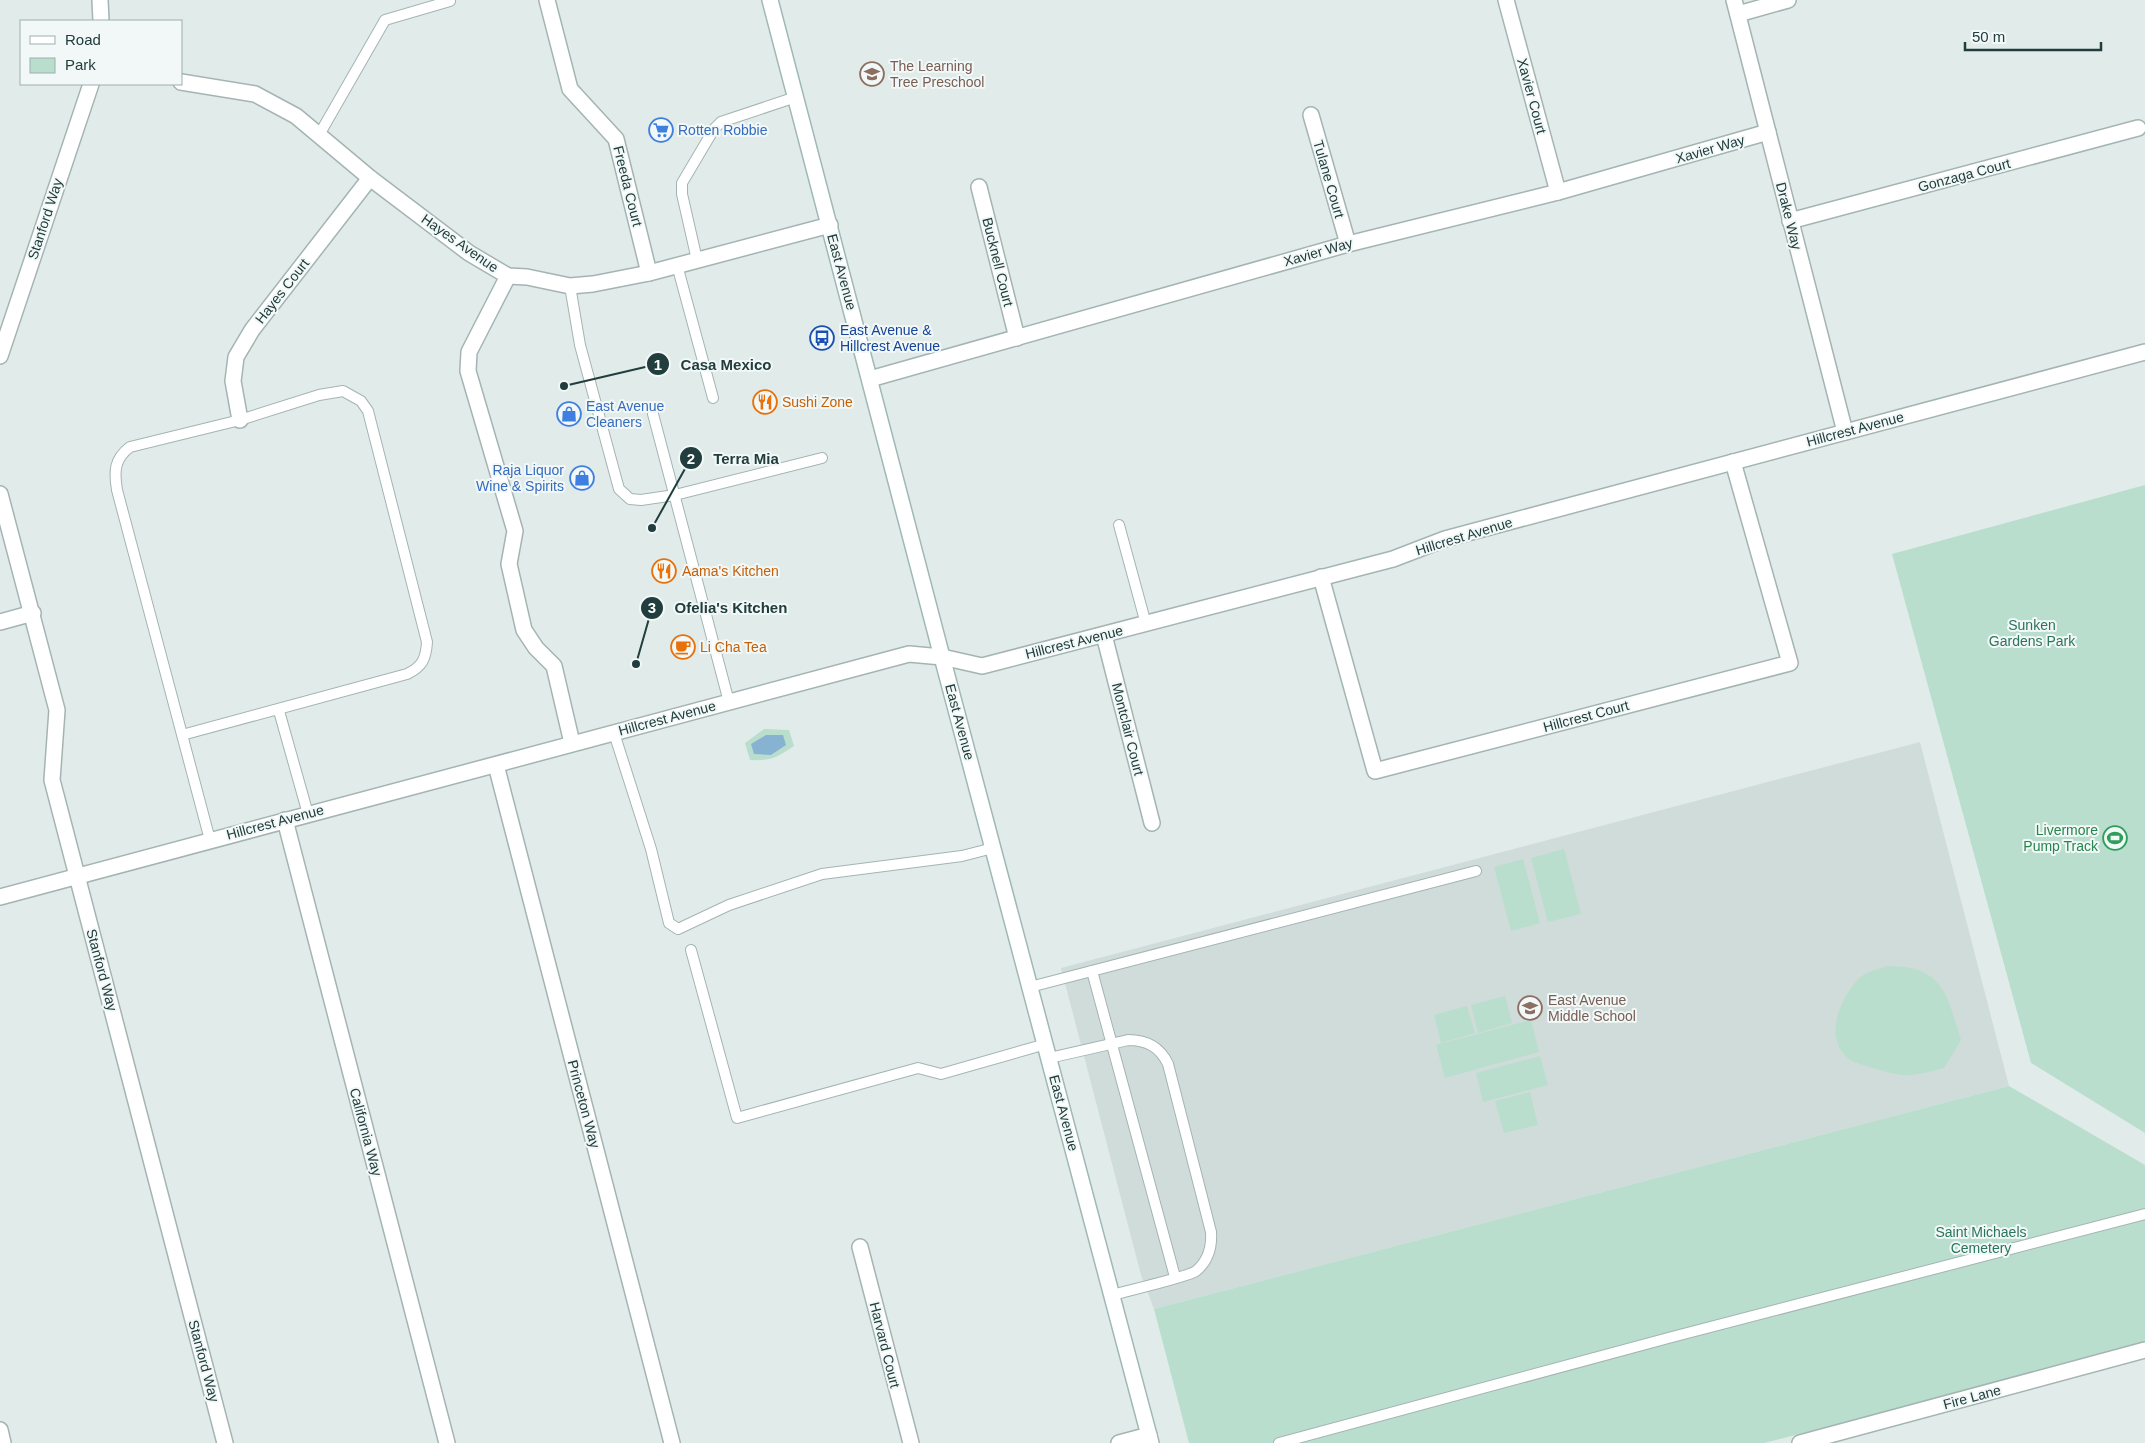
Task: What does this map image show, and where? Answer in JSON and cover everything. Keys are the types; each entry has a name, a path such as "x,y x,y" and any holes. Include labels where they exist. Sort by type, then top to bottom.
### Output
{"street":[{"path":"100,0 100,20"},
{"name":"Freeda Court","path":"548,0 570,89 616,139 649,272"},
{"name":"East Avenue","path":"771,0 942,657 1150,1439"},
{"name":"Xavier Court","path":"1506,0 1558,192"},
{"path":"1736,7 1788,0"},
{"name":"Drake Way","path":"1736,7 1845,432"},
{"name":"Hayes Avenue","path":"182,82 255,94 296,116 370,178 469,253 508,276 527,277 570,286 593,284 649,272 830,225"},
{"name":"Stanford Way","path":"0,356 91,85"},
{"name":"Tulane Court","path":"1311,115 1348,244"},
{"name":"Gonzaga Court","path":"1790,221 2138,128"},
{"name":"Xavier Way","path":"870,379 1348,244 1558,192 1768,132"},
{"name":"Hayes Court","path":"240,420 233,381 236,357 252,330 370,178"},
{"name":"Bucknell Court","path":"978,187 1017,338"},
{"path":"508,276 470,352 468,371 515,531 509,564 524,630 536,648 554,666 572,743"},
{"name":"Hillcrest Avenue","path":"0,896 909,654 942,657 982,666 1393,559 1445,539 2145,352"},
{"name":"Hillcrest Court","path":"1321,577 1376,771 1790,663 1733,462"},
{"name":"Stanford Way","path":"0,494 33,613 57,710 52,780 226,1443"},
{"path":"0,622 33,613"},
{"name":"Montclair Court","path":"1104,635 1152,823"},
{"name":"Princeton Way","path":"496,765 672,1443"},
{"name":"California Way","path":"285,820 447,1443"},
{"name":"Harvard Court","path":"860,1247 910,1443"},
{"name":"Fire Lane","path":"1800,1443 2145,1350"},
{"path":"0,1430 3,1443"},
{"path":"1119,1443 1150,1439"}],"lane":[{"path":"320,135 385,20 450,1"},
{"path":"697,260 682,194 682,183 714,129 721,122 796,97"},
{"path":"677,265 714,398"},
{"path":"570,286 580,345 619,489 630,499 641,500 675,495 822,458"},
{"path":"182,735 279,711 407,674 419,668 426,656 427,642 368,410 361,400 343,391 319,395 240,420 130,448 122,453 114,471 117,490 182,735 210,840"},
{"path":"653,414 730,702"},
{"path":"1119,525 1146,624"},
{"path":"279,711 308,814"},
{"path":"614,732 651,849 669,923 678,929 729,905 822,874 962,856 993,848"},
{"path":"1030,987 1476,871"},
{"path":"691,950 737,1118 918,1068 941,1074 1047,1051 1128,1040 1147,1043 1163,1053 1168,1064 1212,1240 1207,1257 1195,1272 1112,1295"},
{"path":"1092,971 1175,1277"},
{"path":"1279,1443 1681,1335 2145,1214"}],"shaded area":[{"name":"East Avenue Middle School","path":"1920,742 2009,1086 1154,1309 1141,1275 1061,968"}],"green space":[{"name":"Sunken Gardens Park","path":"2145,485 2145,1133 2031,1063 1892,554"},
{"path":"764,729 789,730 794,746 773,758 750,760 745,743"},
{"path":"1564,849 1581,914 1548,922 1531,858"},
{"path":"1523,859 1540,923 1511,931 1494,867"},
{"path":"1887,966 1905,967 1920,971 1931,977 1946,996 1961,1040 1944,1068 1914,1075 1900,1075 1854,1062 1841,1050 1837,1040 1837,1016 1847,994 1864,974"},
{"path":"1505,996 1512,1023 1478,1033 1471,1005"},
{"path":"1467,1006 1475,1033 1441,1043 1434,1015"},
{"path":"1531,1020 1539,1052 1445,1078 1436,1045"},
{"path":"1540,1056 1548,1085 1483,1102 1476,1073"},
{"name":"Saint Michaels Cemetery","path":"2009,1086 2145,1165 2145,1345 1764,1443 1189,1443 1154,1309"},
{"path":"1530,1092 1538,1125 1504,1133 1495,1101"}],"water":[{"path":"766,735 783,735 786,745 771,755 754,754 751,744"}],"place":[{"name":"The Learning Tree Preschool","path":"872,74"},
{"name":"Rotten Robbie","path":"661,130"},
{"name":"East Avenue & Hillcrest Avenue","path":"822,338"},
{"name":"Casa Mexico","path":"564,386"},
{"name":"Sushi Zone","path":"765,402"},
{"name":"East Avenue Cleaners","path":"569,414"},
{"name":"Raja Liquor Wine & Spirits","path":"582,478"},
{"name":"Terra Mia","path":"652,528"},
{"name":"Aama's Kitchen","path":"664,571"},
{"name":"Li Cha Tea","path":"683,647"},
{"name":"Ofelia's Kitchen","path":"636,664"},
{"name":"Livermore Pump Track","path":"2115,838"},
{"name":"East Avenue Middle School","path":"1530,1008"}]}
